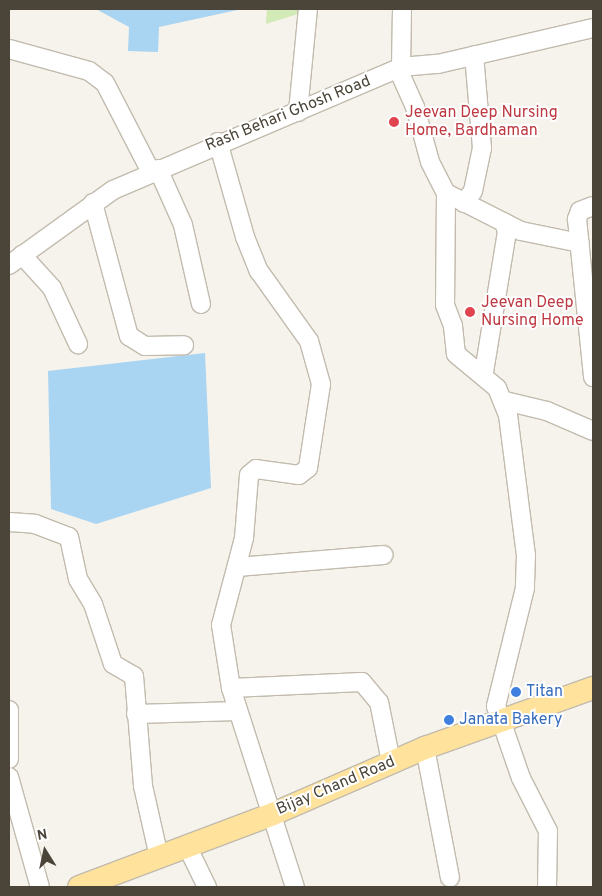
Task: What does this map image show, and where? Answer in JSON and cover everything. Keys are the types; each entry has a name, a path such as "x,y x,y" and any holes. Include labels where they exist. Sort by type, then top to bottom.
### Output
{"main road":[{"name":"Bijay Chand Road","path":"79,887 273,814 425,748 593,688"}],"street":[{"path":"298,112 308,9"},
{"path":"402,9 400,68 415,107 430,162 446,193 446,311 453,326 456,354 484,372 505,401 526,555 524,588 496,706 520,778 548,831 548,887"},
{"name":"Rash Behari Ghosh Road","path":"15,260 93,203 154,170 218,142 298,112 400,68 474,55 593,28"},
{"path":"9,49 89,71 105,83 154,170 193,255 201,304"},
{"path":"464,203 473,191 482,148 474,55"},
{"path":"218,142 245,237 259,271 309,341 321,384 308,468 299,475 256,469 249,475 237,566 221,625 231,688 295,887"},
{"path":"446,193 521,231 580,243"},
{"path":"93,203 129,336 145,346 184,345"},
{"path":"593,206 580,211 580,243 593,377"},
{"path":"484,372 507,232 504,222"},
{"path":"15,260 52,288 78,344"},
{"path":"505,401 547,411 593,431"},
{"path":"9,522 35,524 69,537 78,579 93,604 113,664 134,676 136,714 148,820 159,857"},
{"path":"237,566 384,555"},
{"path":"231,688 362,682 379,702 390,762"},
{"path":"9,710 9,759"},
{"path":"136,714 238,711"},
{"path":"425,748 450,878"},
{"path":"9,777 40,887"},
{"path":"187,846 207,887"}],"green space":[{"path":"267,9 314,9 266,24"}],"water":[{"path":"96,9 242,9 159,27 158,52 128,51 129,27"},
{"path":"205,353 211,488 96,524 51,509 48,371"}],"place":[{"name":"Jeevan Deep Nursing Home, Bardhaman","path":"394,122"},
{"name":"Jeevan Deep Nursing Home","path":"470,312"},
{"name":"Titan","path":"516,692"},
{"name":"Janata Bakery","path":"449,720"}]}
